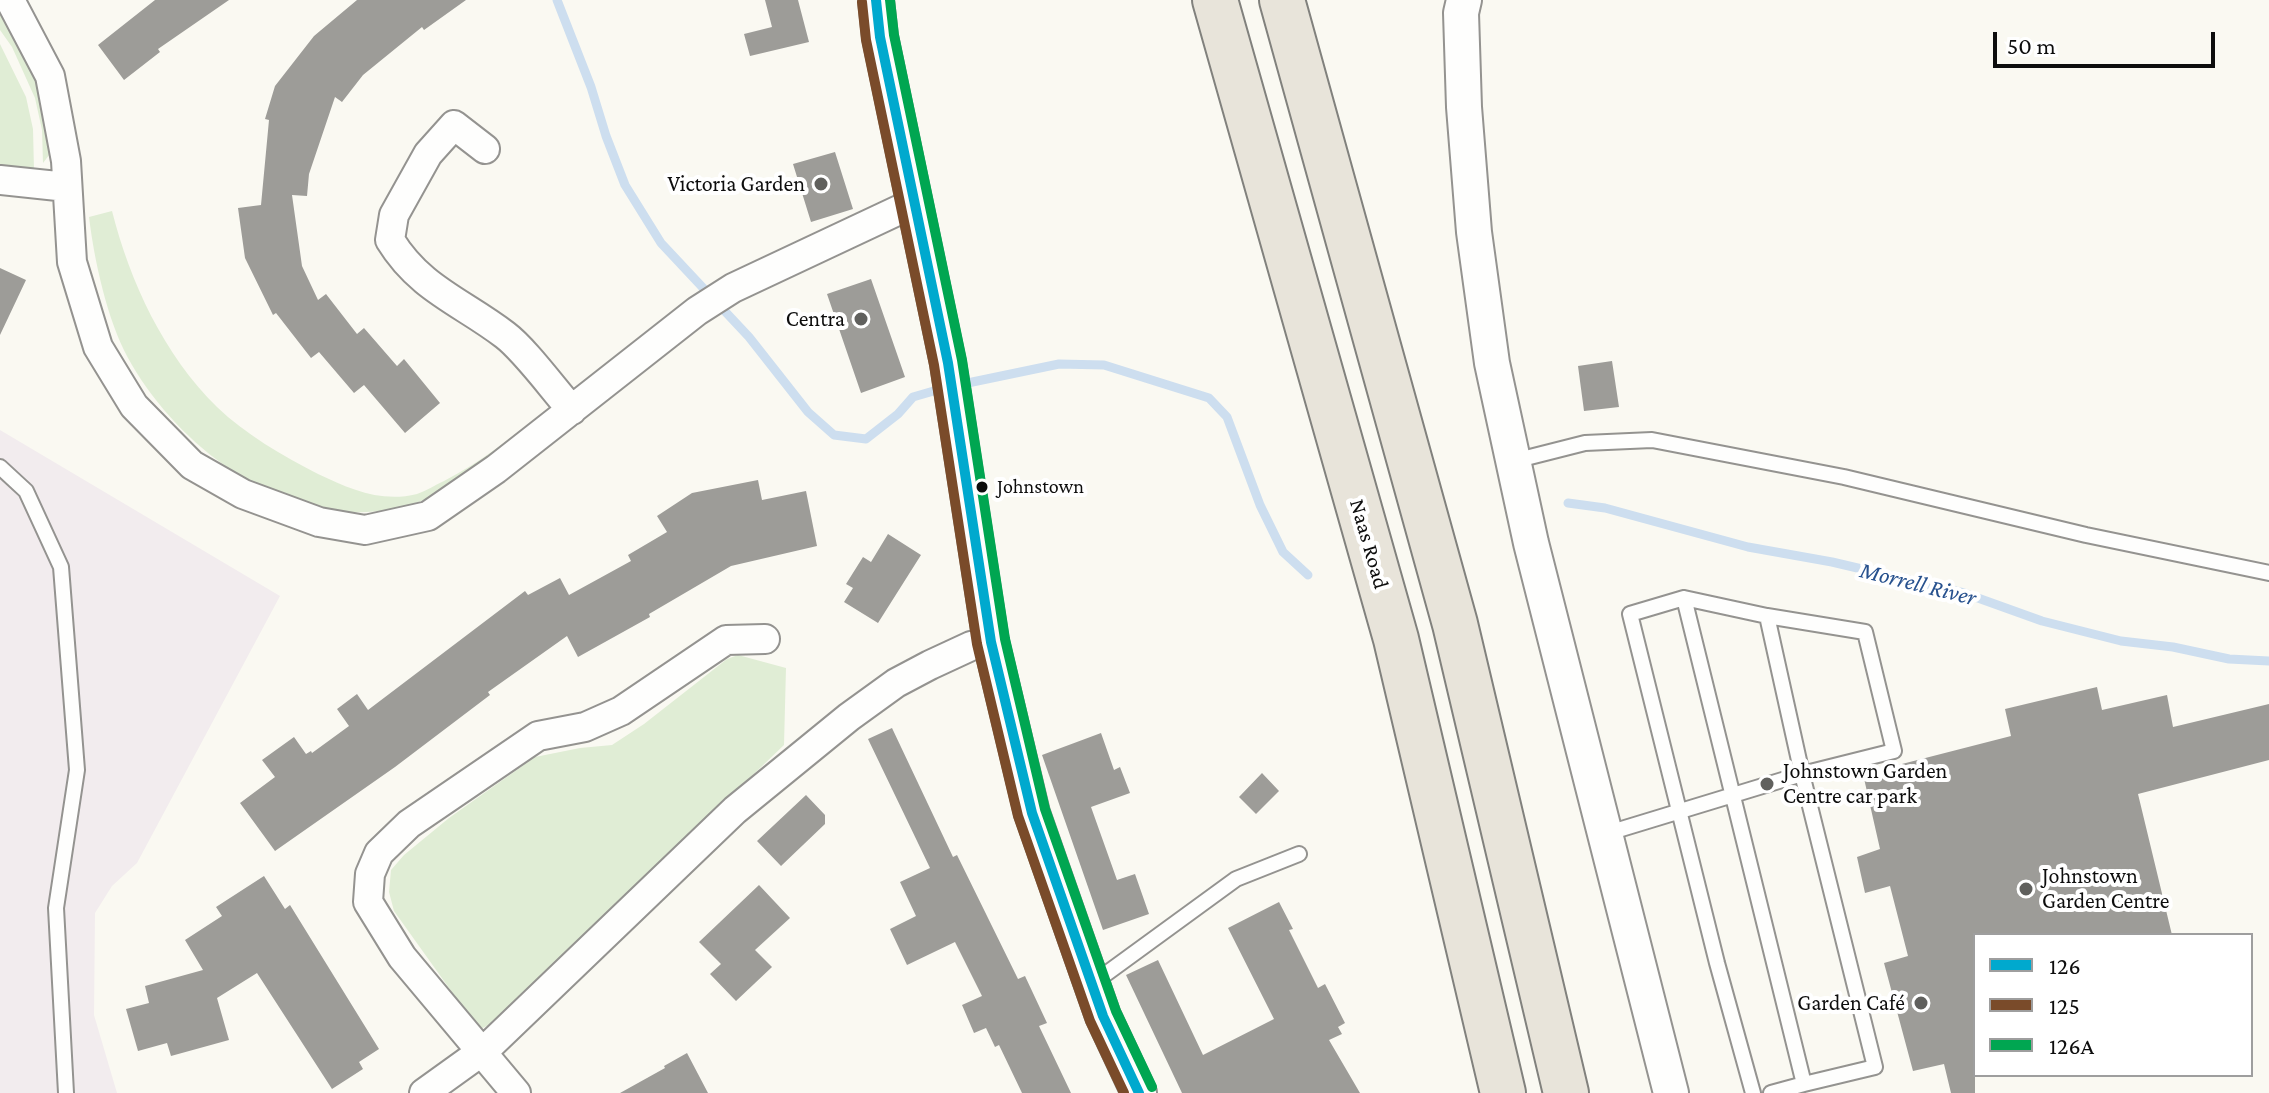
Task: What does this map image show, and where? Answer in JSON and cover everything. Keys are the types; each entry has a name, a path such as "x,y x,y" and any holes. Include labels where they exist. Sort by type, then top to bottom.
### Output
{"highway":[{"name":"Naas Road","path":"1215,0 1396,639 1503,1093"},
{"path":"1282,0 1455,624 1566,1093"}],"street":[{"path":"876,0 880,37 956,408 991,642 1032,813 1091,984 1139,1093"},
{"path":"12,1 50,76 66,161 72,262 98,347 134,406 192,465 243,494 319,522 365,530 428,516 496,469 697,311 733,288 916,202"},
{"path":"1461,4 1464,107 1474,232 1492,363 1531,543 1671,1093"},
{"path":"485,149 454,125 428,154 394,215 390,240 405,264 442,295 508,336 572,410"},
{"path":"0,180 67,187"},
{"path":"516,1093 402,957 368,902 370,874 379,853 409,824 538,736 585,727 621,711 726,640 765,639"},
{"path":"424,1093 480,1053 735,810 849,717 896,683 930,665 971,646 991,642"}],"lane":[{"path":"1514,462 1585,443 1652,440 1844,477 2086,535 2269,573"},
{"path":"0,467 26,491 61,567 77,770 56,908 66,1093"},
{"path":"1605,834 1678,812 1734,794 1802,774 1894,751 1865,632 1684,598 1630,614 1678,812 1753,1093"},
{"path":"1684,598 1804,1084"},
{"path":"1767,616 1802,774 1875,1067 1771,1093"},
{"path":"1091,984 1236,879 1299,854"}],"shaded area":[{"path":"0,430 280,596 137,863 112,886 95,913 94,1015 117,1093 0,1093"}],"green space":[{"path":"0,9 45,100 53,150 43,163 42,130 35,98 12,47 0,30"},
{"path":"0,44 26,97 33,129 34,170 0,170"},
{"path":"112,211 139,291 151,316 198,387 240,426 318,474 378,496 417,494 496,449 544,412 543,420 485,465 438,494 378,511 334,511 292,500 252,482 214,458 180,428 151,394 120,343 102,289 89,217"},
{"path":"738,655 786,668 784,745 498,1020 479,1030 394,911 389,892 391,870 404,855 449,818 535,757 612,745 727,659"}],"building":[{"path":"155,0 229,0 158,49 160,52 124,80 98,45"},
{"path":"357,0 466,0 424,30 422,27 363,75 342,102 335,97 309,174 307,196 292,195 302,266 318,300 326,294 357,334 364,328 397,366 404,359 440,403 405,433 364,385 354,393 319,352 311,358 276,313 273,315 245,258 238,208 261,205 269,120 265,119 275,86 314,36"},
{"path":"765,0 798,0 809,42 750,56 744,34 772,27"},
{"path":"835,152 853,209 811,222 793,164"},
{"path":"0,268 26,280 0,335"},
{"path":"871,279 905,377 861,393 827,294"},
{"path":"1612,361 1619,407 1584,411 1578,366"},
{"path":"758,480 762,500 806,491 817,546 731,566 649,614 650,617 578,657 567,636 488,692 490,695 395,767 275,851 240,803 275,777 262,760 294,737 306,754 312,753 349,726 337,709 357,694 368,710 525,591 528,595 560,578 569,595 631,561 628,555 667,532 657,516 692,493"},
{"path":"888,534 921,555 878,623 844,602 853,588 846,584 863,557 871,562"},
{"name":"Johnstown Garden Centre","path":"2097,687 2102,710 2167,695 2173,727 2269,704 2269,760 2138,794 2172,933 1973,933 1975,1093 1951,1093 1944,1064 1913,1071 1884,963 1908,956 1890,886 1865,893 1857,857 1880,849 1863,774 2011,736 2005,709"},
{"path":"892,728 953,857 957,855 1018,979 1025,976 1047,1023 1039,1026 1071,1093 1022,1093 999,1045 995,1047 986,1028 974,1033 962,1005 982,996 955,942 907,965 890,929 916,916 900,882 930,868 868,739"},
{"path":"1101,733 1114,770 1120,767 1130,793 1091,807 1117,880 1135,874 1149,914 1103,930 1042,755"},
{"path":"1262,773 1279,791 1256,814 1239,797"},
{"path":"806,795 825,815 825,824 781,866 757,841"},
{"path":"264,876 285,909 290,905 379,1049 359,1062 363,1069 332,1089 257,973 217,998 229,1040 171,1056 167,1043 138,1051 126,1009 149,1003 145,986 203,970 185,940 222,916 216,907"},
{"path":"759,885 790,918 755,950 772,967 736,1001 710,974 721,964 699,942"},
{"path":"1279,902 1293,929 1289,930 1318,988 1325,984 1345,1023 1338,1027 1342,1034 1329,1040 1360,1093 1182,1093 1126,975 1158,960 1203,1055 1274,1019 1228,928"},
{"path":"687,1053 708,1093 620,1093 665,1068"}],"waterway":[{"path":"557,0 625,185 661,243 749,337 808,412 834,435 866,439 898,414 913,397 944,388"},
{"path":"958,385 1059,364 1104,365 1209,398 1227,417 1260,505 1283,552 1308,575"},
{"name":"Morrell River","path":"1568,503 1605,508 1748,547 1832,562 1964,593 2042,621 2121,641 2173,647 2229,659 2269,661"}],"transit line":[{"name":"126","path":"876,0 880,37 948,363 991,642 1032,813 1103,1016 1139,1093"},
{"name":"126A","path":"890,0 894,35 962,360 1005,639 1045,809 1116,1011 1152,1087"},
{"name":"125","path":"862,2 866,40 934,365 977,644 1018,816 1090,1021 1124,1093"}],"place":[{"name":"Victoria Garden","path":"821,184"},
{"name":"Centra","path":"861,319"},
{"name":"Johnstown","path":"982,487"},
{"name":"Johnstown Garden Centre car park","path":"1767,784"},
{"name":"Johnstown Garden Centre","path":"2026,889"},
{"name":"Garden Café","path":"1921,1003"}]}
